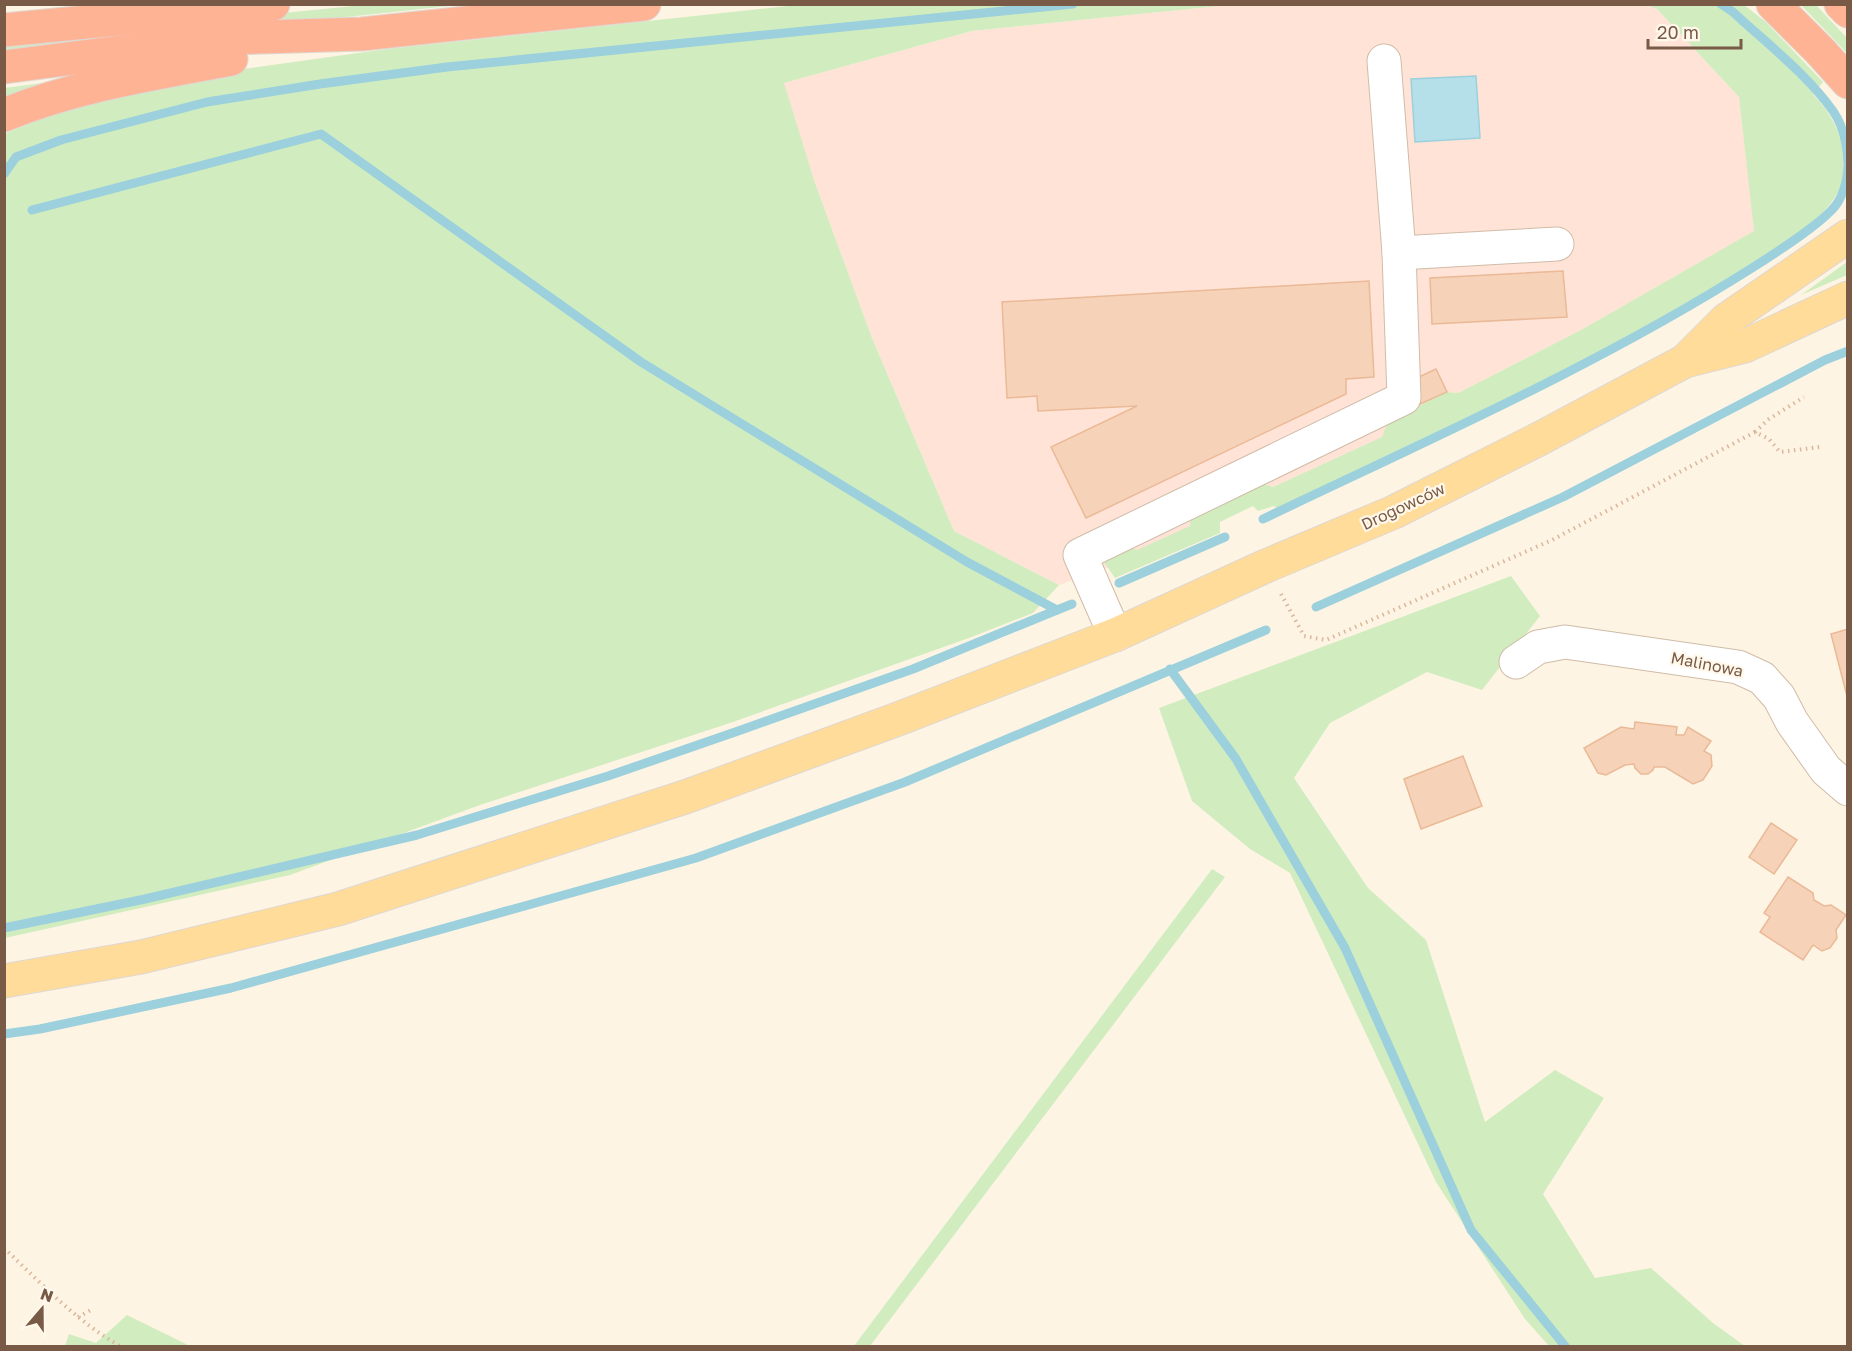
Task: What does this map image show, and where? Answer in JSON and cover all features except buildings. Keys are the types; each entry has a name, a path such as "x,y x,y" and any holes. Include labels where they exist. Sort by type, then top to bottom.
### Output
{"highway":[{"path":"4,30 273,4"},
{"path":"4,67 229,38 362,34 644,4"},
{"path":"1773,4 1848,82"},
{"path":"1841,4 1848,11"},
{"path":"4,115 89,86 362,34"}],"main road":[{"name":"Drogowców","path":"1685,362 1726,320 1848,236"},
{"name":"Drogowców","path":"4,981 141,957 338,909 685,797 898,719 1115,635 1266,566 1394,512 1685,362 1745,346 1848,298"}],"lane":[{"path":"1115,635 1080,555 1404,398 1399,253 1384,61"},
{"path":"1399,253 1557,244"},
{"name":"Malinowa","path":"1516,663 1538,648 1565,642 1738,667 1762,678 1779,697 1792,722 1826,770 1848,789"}],"path":[{"path":"1266,566 1304,636 1326,640 1552,540 1755,432 1769,419 1804,397"},
{"path":"1755,432 1769,439 1780,452 1820,447"},
{"path":"4,1248 78,1317 100,1335 120,1347"},
{"path":"78,1317 91,1310"}],"shaded area":[{"path":"1229,5 1647,5 1657,9 1739,97 1755,231 1581,330 1458,393 1446,392 1388,421 1383,437 1273,487 1107,568 1059,585 954,531 872,338 815,183 783,83 972,31"}],"green space":[{"path":"807,4 1229,5 972,31 784,83 815,183 872,338 954,531 1059,585 1033,613 969,638 730,723 480,805 290,875 5,938 4,134 84,102 208,74 387,49"},
{"path":"363,5 458,5 5,54 4,37 193,22"},
{"path":"1647,5 1744,5 1766,22 1823,82 1813,94 1836,127 1843,156 1842,184 1824,211 1799,233 1743,269 1687,303 1572,366 1278,509 1274,506 1258,511 1253,506 1220,522 1220,533 1115,578 1102,559 1123,546 1137,550 1190,526 1191,512 1258,482 1273,487 1382,437 1388,421 1447,392 1458,393 1581,330 1754,231 1739,97 1657,9"},
{"path":"1801,5 1816,5 1847,38 1847,53"},
{"path":"43,83 44,88 5,103 4,88"},
{"path":"1847,262 1847,275 1801,295"},
{"path":"1511,576 1540,616 1482,690 1427,672 1330,723 1294,778 1368,888 1426,940 1485,1122 1555,1070 1604,1098 1543,1194 1595,1278 1651,1268 1713,1323 1745,1346 1549,1346 1525,1319 1436,1182 1290,873 1250,849 1192,801 1159,708"},
{"path":"1212,869 1225,877 870,1346 854,1346"},
{"path":"127,1315 190,1346 65,1346 69,1334 96,1343"}],"water":[{"path":"1476,76 1480,138 1415,142 1411,79"}],"waterway":[{"path":"4,174 16,157 61,140 207,102 320,84 447,67 1073,4"},
{"path":"1263,519 1573,370 1693,304 1761,262 1811,228 1832,210 1842,193 1848,169 1846,142 1837,118 1822,97 1798,71 1733,12 1721,4"},
{"path":"32,210 321,134 641,362 967,562 1057,610 1072,604"},
{"path":"1316,607 1563,497 1825,360 1848,351"},
{"path":"1119,583 1225,537"},
{"path":"4,928 145,899 417,835 608,776 741,730 913,669 1057,610"},
{"path":"4,1034 40,1029 231,988 696,858 905,782 1266,630"},
{"path":"1170,669 1236,759 1345,948 1471,1230 1565,1346"}]}
